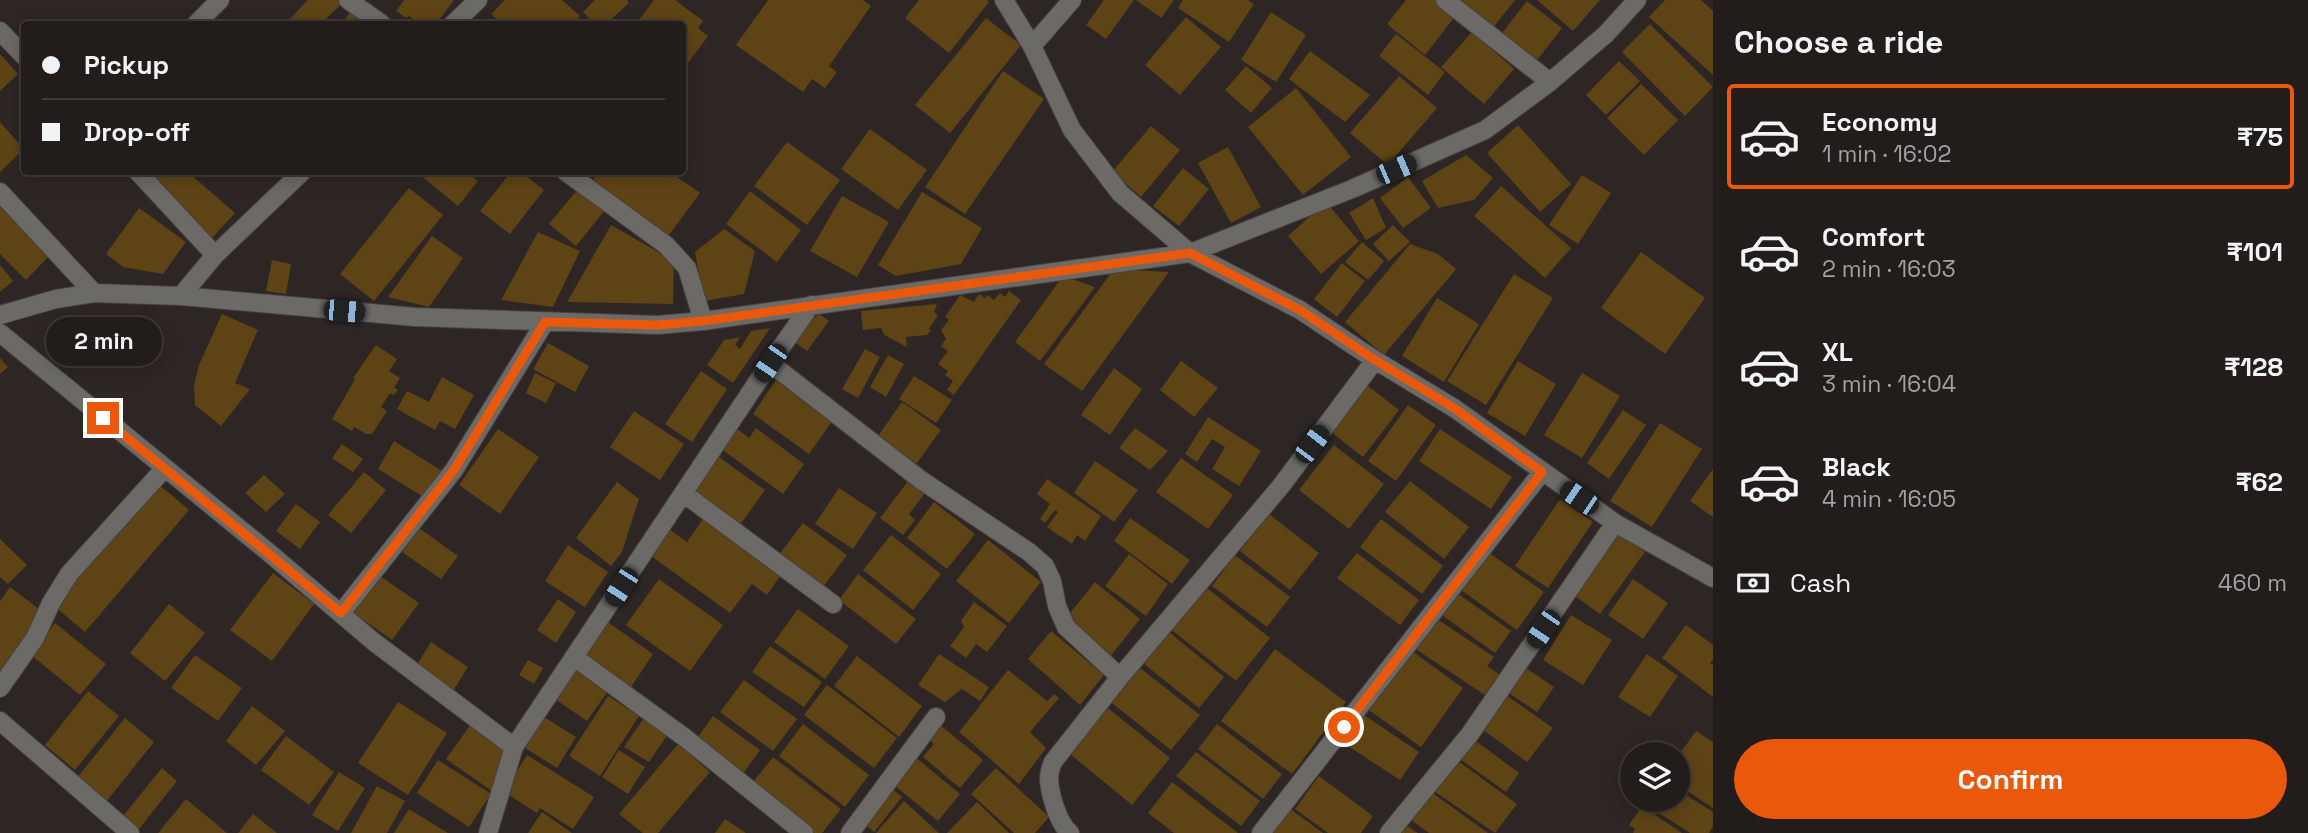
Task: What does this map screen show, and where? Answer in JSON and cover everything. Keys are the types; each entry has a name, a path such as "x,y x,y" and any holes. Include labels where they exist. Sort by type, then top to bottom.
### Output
{"street":[{"path":"199,21 220,0"},
{"path":"348,0 378,21"},
{"path":"456,21 478,0"},
{"path":"1004,0 1032,46 1072,130 1119,192 1190,253 1300,310 1454,408 1615,523 1713,578"},
{"path":"1032,46 1072,0"},
{"path":"1445,0 1550,82"},
{"path":"0,315 56,299 94,293 181,296 415,317 658,325 1190,253 1352,189 1485,130 1550,82 1606,34 1637,0"},
{"path":"0,31 21,52"},
{"path":"141,175 215,254"},
{"path":"181,296 215,254 299,175"},
{"path":"570,175 666,245 687,268 703,321"},
{"path":"0,192 94,293"},
{"path":"488,833 514,747 811,305"},
{"path":"341,613 454,470 545,322"},
{"path":"0,333 374,642 514,747"},
{"path":"1065,831 1049,777 1053,762 1120,677 1281,486 1375,360"},
{"path":"770,363 921,480 1029,552 1045,566 1066,628 1120,677"},
{"path":"0,688 35,638 51,603 69,574 164,469"},
{"path":"1261,833 1542,472"},
{"path":"683,494 833,604"},
{"path":"1389,833 1470,734 1615,523"},
{"path":"574,657 684,737 804,833"},
{"path":"850,833 936,717"},
{"path":"0,746 5,726 130,833"}],"building":[{"path":"308,0 337,0 341,4 324,21 288,21"},
{"path":"404,0 454,0 438,21 416,21 396,11"},
{"path":"505,0 562,0 580,16 574,21 499,21 491,14"},
{"path":"595,0 627,0 629,3 609,21 591,21 583,12"},
{"path":"654,0 675,0 703,21 698,28 708,36 686,66 686,21 638,21"},
{"path":"768,0 863,0 871,6 829,66 837,72 825,88 812,79 803,92 736,45"},
{"path":"919,0 989,2 949,53 905,18"},
{"path":"1104,0 1134,0 1106,39 1086,25"},
{"path":"1136,0 1174,0 1161,18"},
{"path":"1183,0 1248,0 1254,4 1229,42 1178,8"},
{"path":"1406,0 1439,0 1457,14 1425,55 1387,24"},
{"path":"1455,0 1515,0 1492,29"},
{"path":"1537,0 1600,0 1573,31"},
{"path":"1665,0 1701,0 1713,11 1713,75 1649,17"},
{"path":"1527,1 1562,28 1534,64 1499,37"},
{"path":"352,10 368,21 344,21"},
{"path":"1271,12 1306,35 1276,82 1241,60"},
{"path":"1186,17 1221,47 1180,95 1145,65"},
{"path":"986,18 1021,45 950,133 915,105"},
{"path":"1650,24 1713,87 1685,116 1622,52"},
{"path":"1472,32 1514,69 1484,104 1441,67"},
{"path":"1396,34 1445,72 1428,95 1379,56"},
{"path":"1310,51 1370,95 1345,122 1289,79"},
{"path":"0,54 18,74 0,91"},
{"path":"1619,61 1640,81 1606,115 1586,95"},
{"path":"1246,66 1272,88 1251,113 1225,90"},
{"path":"1003,71 1044,99 965,214 925,187"},
{"path":"1399,76 1437,108 1388,165 1350,133"},
{"path":"1641,84 1678,120 1644,155 1607,118"},
{"path":"1296,88 1351,157 1303,195 1248,127"},
{"path":"0,122 21,146 21,152 0,172"},
{"path":"1518,125 1571,184 1540,212 1487,153"},
{"path":"1151,126 1180,150 1141,197 1112,172"},
{"path":"870,129 927,170 898,210 841,169"},
{"path":"787,142 840,180 807,225 754,186"},
{"path":"1228,147 1261,207 1231,223 1198,163"},
{"path":"1466,155 1493,178 1474,200 1438,208 1422,181"},
{"path":"1183,168 1209,189 1179,226 1153,206"},
{"path":"142,175 191,175 235,213 212,238"},
{"path":"420,175 471,175 478,181 458,206"},
{"path":"509,175 525,175 544,190 510,234 480,211"},
{"path":"597,175 674,175 700,193 666,239 590,183"},
{"path":"1582,175 1611,193 1578,244 1549,225"},
{"path":"1408,177 1431,208 1403,228 1380,198"},
{"path":"1501,186 1571,248 1545,278 1474,216"},
{"path":"409,188 443,215 374,301 340,274"},
{"path":"579,188 605,210 576,246 549,224"},
{"path":"750,191 801,230 777,262 726,224"},
{"path":"922,192 982,228 961,264 896,276 878,265"},
{"path":"842,196 889,222 857,277 810,251"},
{"path":"1373,198 1386,228 1366,240 1349,213"},
{"path":"0,202 52,253 26,280 0,254"},
{"path":"1326,202 1359,241 1321,274 1288,236"},
{"path":"139,208 186,242 163,274 123,267 106,254"},
{"path":"611,225 674,261 673,304 567,302"},
{"path":"1393,225 1410,242 1389,261 1373,244"},
{"path":"724,229 755,251 744,294 704,301 695,252"},
{"path":"538,232 580,251 553,307 501,300"},
{"path":"432,236 463,258 429,307 388,297"},
{"path":"1362,242 1384,261 1368,280 1345,262"},
{"path":"1410,244 1438,254 1456,269 1384,355 1345,322"},
{"path":"1641,252 1705,298 1665,354 1601,308"},
{"path":"272,260 291,264 286,294 266,291"},
{"path":"1342,263 1365,281 1337,317 1314,299"},
{"path":"0,265 13,281 0,292"},
{"path":"1114,269 1169,272 1082,391 1044,364"},
{"path":"1514,274 1553,298 1486,405 1447,381"},
{"path":"1063,276 1095,287 1040,361 1015,342"},
{"path":"1009,291 1021,300 954,395 947,390 953,381 945,375 948,371 938,364 948,351 941,346 946,339 941,330 949,320 945,317 960,295 974,302 979,294 994,300 1000,293 1005,297"},
{"path":"1437,298 1479,324 1444,382 1402,356"},
{"path":"937,304 934,312 938,315 929,329 931,330 927,335 906,337 907,347 884,335 881,328 863,330 861,311"},
{"path":"222,314 258,330 235,383 250,389 221,426 195,405 194,385 199,365"},
{"path":"819,314 829,321 807,351 793,341"},
{"path":"770,328 733,383 707,365 724,340 740,337 735,345 740,349 751,331"},
{"path":"548,343 589,366 575,392 533,369"},
{"path":"376,345 397,359 389,371 400,378 394,388 398,390 394,395 390,393 381,407 387,411 372,434 366,434 354,427 352,431 332,419 355,379 353,378"},
{"path":"865,349 880,357 858,398 842,389"},
{"path":"888,355 904,364 886,397 870,387"},
{"path":"0,358 8,367 0,374"},
{"path":"1181,361 1218,388 1194,417 1160,390"},
{"path":"1518,361 1556,384 1525,436 1487,413"},
{"path":"1114,368 1142,389 1110,435 1081,415"},
{"path":"701,371 727,389 692,442 665,424"},
{"path":"535,373 556,383 546,403 526,393"},
{"path":"1582,373 1620,396 1582,458 1544,435"},
{"path":"914,376 952,400 936,423 899,399"},
{"path":"442,377 474,395 455,429 440,421 435,430 397,409 407,391 429,402"},
{"path":"776,380 833,420 809,454 753,414"},
{"path":"1363,382 1399,410 1363,457 1327,429"},
{"path":"902,402 941,430 914,467 875,440"},
{"path":"1408,405 1436,425 1396,481 1368,461"},
{"path":"1623,410 1646,425 1609,479 1587,463"},
{"path":"634,411 684,444 660,480 610,447"},
{"path":"1208,417 1261,451 1239,486 1212,469 1225,447 1212,439 1197,462 1185,454"},
{"path":"1660,423 1702,449 1652,527 1610,501"},
{"path":"736,428 749,438 756,428 804,464 783,494 720,448"},
{"path":"1135,428 1168,451 1150,470 1119,448"},
{"path":"498,429 539,457 500,514 459,485"},
{"path":"1440,429 1512,477 1491,509 1419,461"},
{"path":"394,441 442,471 425,498 378,469"},
{"path":"342,444 363,459 353,472 332,458"},
{"path":"1334,445 1384,484 1349,529 1299,490"},
{"path":"716,455 765,490 739,526 690,491"},
{"path":"1181,458 1233,495 1208,529 1156,492"},
{"path":"1095,461 1138,490 1114,522 1074,493"},
{"path":"1713,469 1713,517 1690,501"},
{"path":"364,472 386,490 351,533 328,515"},
{"path":"264,475 285,494 266,512 245,493"},
{"path":"1047,479 1101,516 1085,541 1077,535 1072,544 1047,527 1058,512 1055,510 1045,523 1040,519 1050,504 1037,494"},
{"path":"908,481 925,493 909,514 915,520 903,535 880,518"},
{"path":"1410,481 1469,527 1444,559 1385,512"},
{"path":"617,482 639,499 622,552 611,566 576,538"},
{"path":"157,483 189,510 85,632 53,605"},
{"path":"839,488 877,513 853,549 815,524"},
{"path":"1560,499 1593,522 1548,588 1515,566"},
{"path":"934,502 975,534 947,569 907,538"},
{"path":"296,504 320,522 300,549 276,531"},
{"path":"1269,514 1319,553 1290,590 1240,551"},
{"path":"1130,518 1190,560 1172,584 1114,541"},
{"path":"703,519 780,576 767,595 752,584 730,613 647,553 666,527 687,542"},
{"path":"1381,519 1443,566 1422,594 1360,547"},
{"path":"803,523 847,555 820,591 776,559"},
{"path":"419,528 458,556 441,579 402,552"},
{"path":"1616,532 1645,552 1600,614 1572,594"},
{"path":"891,535 941,574 913,610 863,570"},
{"path":"0,539 27,565 8,584 0,577"},
{"path":"988,540 1041,582 1009,623 956,581"},
{"path":"568,545 608,572 585,607 545,581"},
{"path":"1488,552 1544,592 1517,630 1461,590"},
{"path":"1357,553 1419,600 1400,625 1337,578"},
{"path":"1129,554 1168,584 1146,616 1105,586"},
{"path":"1235,555 1290,597 1267,627 1212,586"},
{"path":"273,573 314,604 272,661 230,630"},
{"path":"377,574 419,603 392,640 351,611"},
{"path":"858,574 916,619 896,644 839,600"},
{"path":"659,579 723,625 690,671 626,625"},
{"path":"1633,579 1668,603 1643,639 1608,615"},
{"path":"1095,582 1140,619 1109,658 1066,618"},
{"path":"1202,584 1270,638 1236,681 1168,627"},
{"path":"10,587 44,613 0,672 0,601"},
{"path":"1454,591 1511,631 1495,653 1439,613"},
{"path":"558,599 576,612 556,643 537,630"},
{"path":"974,602 1007,626 987,652 976,644 966,658 950,646 964,627 961,621"},
{"path":"169,604 205,633 165,681 130,653"},
{"path":"798,609 849,646 825,679 774,642"},
{"path":"1571,615 1612,640 1583,685 1543,660"},
{"path":"1434,617 1494,657 1487,666 1499,674 1485,695 1414,648"},
{"path":"605,620 653,654 629,690 580,656"},
{"path":"55,623 106,664 80,695 30,654"},
{"path":"1686,625 1713,645 1713,660 1710,663 1713,665 1713,697 1662,658"},
{"path":"1051,631 1104,675 1080,705 1028,659"},
{"path":"1169,632 1224,677 1199,708 1144,664"},
{"path":"431,642 468,667 453,691 416,666"},
{"path":"770,646 822,682 804,707 752,672"},
{"path":"1275,649 1346,702 1292,774 1221,721"},
{"path":"1409,649 1463,688 1421,747 1366,708"},
{"path":"939,654 989,687 980,701 962,689 945,702 918,685"},
{"path":"1647,654 1678,676 1650,717 1618,697"},
{"path":"195,655 242,688 218,721 171,688"},
{"path":"857,656 922,706 899,737 834,686"},
{"path":"528,660 543,668 534,684 519,675"},
{"path":"1523,666 1554,687 1537,712 1506,691"},
{"path":"573,667 608,691 587,721 552,697"},
{"path":"1140,668 1200,715 1171,750 1112,703"},
{"path":"1008,670 1047,701 1054,694 1059,698 1030,732 1046,748 1019,784 959,732"},
{"path":"744,680 797,719 773,751 720,712"},
{"path":"827,685 897,738 874,768 804,715"},
{"path":"88,691 119,716 75,770 45,745"},
{"path":"1503,693 1553,728 1527,762 1479,727"},
{"path":"608,696 639,716 600,776 569,756"},
{"path":"398,702 447,733 408,795 358,763"},
{"path":"252,706 285,731 256,765 226,741"},
{"path":"1108,708 1170,758 1132,805 1070,754"},
{"path":"1361,713 1419,752 1400,780 1342,742"},
{"path":"713,716 760,750 742,775 695,741"},
{"path":"544,717 576,737 557,768 525,748"},
{"path":"125,718 154,742 106,802 77,778"},
{"path":"644,718 668,734 649,762 624,747"},
{"path":"471,724 505,749 492,791 446,759"},
{"path":"803,724 869,775 845,807 779,756"},
{"path":"1217,724 1282,774 1263,799 1198,749"},
{"path":"940,725 983,760 960,788 923,757 934,744 928,739"},
{"path":"1696,731 1713,742 1713,808 1690,793 1688,742"},
{"path":"286,736 334,772 309,805 261,770"},
{"path":"1472,738 1519,773 1506,792 1457,757"},
{"path":"678,744 710,772 658,833 643,833 619,814"},
{"path":"619,750 645,767 628,794 602,777"},
{"path":"1196,752 1260,801 1241,826 1176,776"},
{"path":"527,755 594,797 573,829 540,808 537,813 504,792"},
{"path":"913,755 960,794 938,821 890,782"},
{"path":"773,757 841,809 822,833 811,833 750,786"},
{"path":"1454,758 1517,804 1495,833 1431,789"},
{"path":"438,760 491,794 469,827 417,793"},
{"path":"162,768 177,781 139,829 123,816"},
{"path":"996,768 1049,817 1035,833 1014,833 971,794"},
{"path":"339,772 365,788 338,831 312,815"},
{"path":"1319,776 1373,816 1361,833 1328,833 1295,809"},
{"path":"1172,782 1238,833 1174,833 1148,813"},
{"path":"888,785 902,797 874,832 860,820"},
{"path":"377,786 405,801 387,833 351,833"},
{"path":"1427,789 1488,833 1429,833 1407,817"},
{"path":"1690,798 1713,812 1713,826 1709,833 1690,833 1658,812 1690,812"},
{"path":"186,799 227,833 158,833"},
{"path":"904,801 939,833 876,833"},
{"path":"977,802 1009,833 947,833"},
{"path":"1289,808 1323,833 1270,833"},
{"path":"409,809 448,833 394,833"},
{"path":"542,812 572,833 528,833"},
{"path":"1638,812 1651,812 1682,833 1633,833 1635,829 1629,825"},
{"path":"253,814 277,833 238,833"},
{"path":"725,819 746,833 715,833"},
{"path":"1404,824 1418,833 1398,833"}],"route":[{"path":"103,418 341,613 454,470 545,322 658,325 703,321 1190,253 1300,310 1454,408 1542,472 1344,727"}]}
